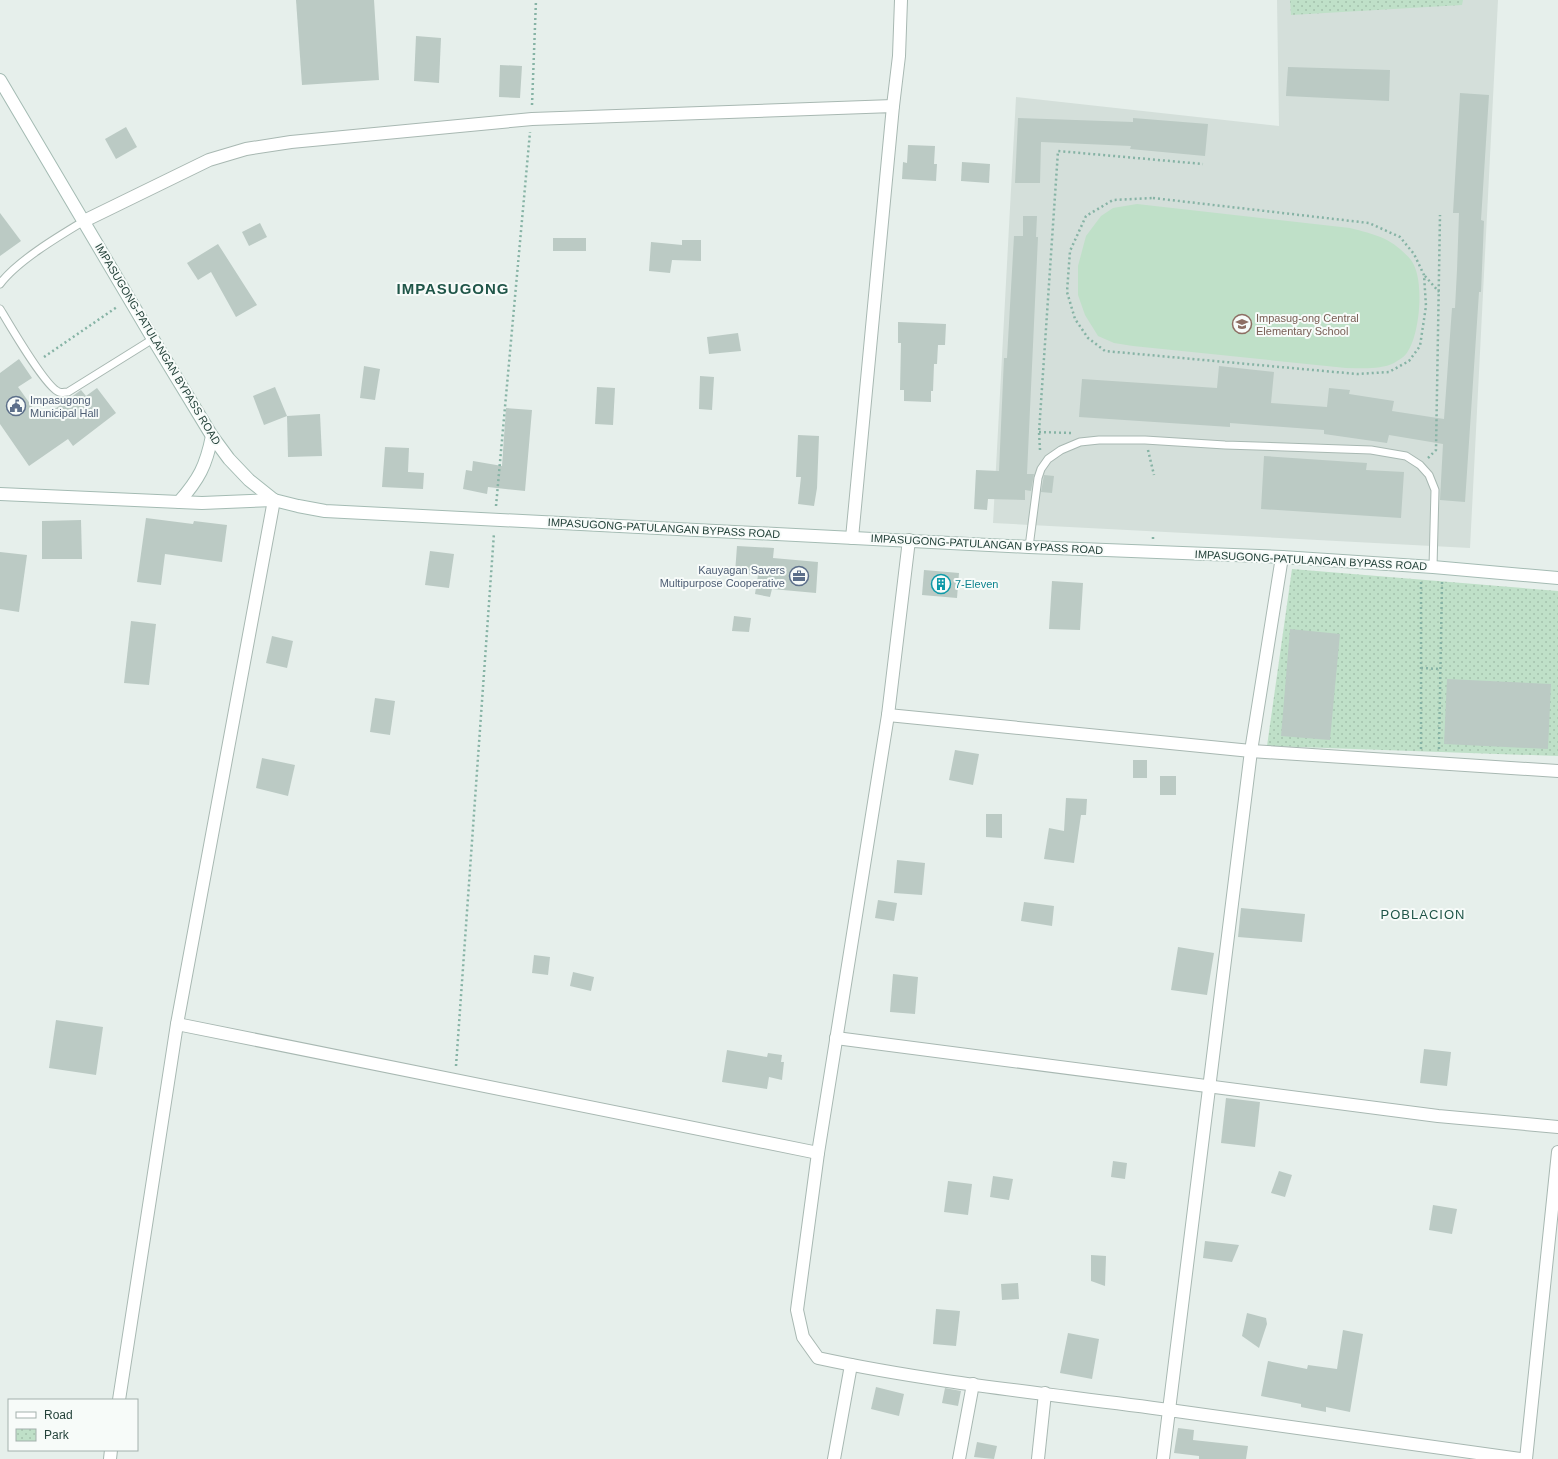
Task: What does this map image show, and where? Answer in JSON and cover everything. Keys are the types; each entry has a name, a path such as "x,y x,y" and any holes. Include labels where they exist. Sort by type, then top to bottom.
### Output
{"street":[{"path":"852,538 899,56 901,0"},
{"name":"IMPASUGONG-PATULANGAN BYPASS ROAD","path":"0,80 212,436 229,459 244,475 274,500 325,511 1029,547 1282,557 1432,567 1558,578"},
{"path":"84,221 210,160 246,149 291,142 532,119 893,106"},
{"path":"179,502 198,480 204,468 212,436"},
{"path":"0,494 222,503 274,500 177,1024 119,1399"},
{"path":"909,540 888,715 818,1153 797,1310 803,1337 818,1358 852,1365 973,1384 1520,1459"},
{"path":"1163,1459 1211,1087 1251,751 1282,557"},
{"path":"888,715 1251,751 1558,771"},
{"path":"177,1024 818,1153"},
{"path":"836,1038 1438,1116 1558,1127"},
{"path":"1526,1459 1558,1152"},
{"path":"834,1459 852,1365"},
{"path":"959,1459 973,1384"},
{"path":"1038,1459 1045,1394"}],"lane":[{"path":"0,284 7,274 61,235 84,221"},
{"path":"0,309 34,363 52,388 59,392 68,392 153,339"},
{"path":"1029,547 1038,478 1041,469 1048,459 1061,450 1080,442 1145,440 1224,445 1371,450 1406,456 1420,465 1429,475 1435,490 1432,567"}],"path":[{"path":"455,1080 495,519 532,119 536,0"},
{"path":"1041,469 1039,432 1058,151 1203,164"},
{"path":"1424,275 1426,306 1420,346 1410,361 1389,372 1357,374 1105,351 1088,338 1075,319 1067,292 1070,251 1086,216 1113,200 1153,198 1369,223 1400,237 1414,254 1424,275 1440,292"},
{"path":"1420,465 1436,450 1440,292 1440,215"},
{"path":"34,363 129,298"},
{"path":"1039,432 1072,433 1080,442"},
{"path":"1145,440 1154,475"},
{"path":"1421,762 1421,668 1432,567"},
{"path":"1432,567 1440,669 1438,763"},
{"path":"1421,668 1440,669"}],"shaded area":[{"name":"Impasug-ong Central Elementary School","path":"1277,0 1498,0 1470,548 993,523 1016,97 1279,126"}],"green space":[{"path":"1290,0 1463,0 1462,5 1291,15"},
{"path":"1137,204 1350,228 1384,238 1397,247 1411,260 1418,279 1418,319 1416,332 1407,353 1394,363 1383,367 1346,368 1133,346 1114,343 1098,336 1085,315 1078,295 1078,266 1086,236 1101,216 1113,208"},
{"path":"1292,569 1558,591 1558,756 1267,746"}],"building":[{"path":"296,0 374,0 379,80 302,85"},
{"path":"416,36 441,38 439,83 414,81"},
{"path":"500,65 522,66 520,98 499,97"},
{"path":"1288,67 1390,70 1389,101 1286,96"},
{"path":"1460,93 1489,95 1481,220 1484,221 1481,292 1479,292 1465,502 1440,500 1443,444 1389,435 1387,443 1324,434 1324,430 1230,423 1230,427 1079,417 1082,379 1217,388 1219,366 1274,372 1271,403 1327,407 1329,388 1350,390 1349,394 1394,401 1392,411 1444,419 1452,308 1455,308 1457,270 1459,213 1453,213"},
{"path":"1018,118 1133,122 1133,118 1208,124 1205,156 1130,149 1131,146 1041,142 1040,183 1015,183"},
{"path":"126,127 137,147 116,159 105,139"},
{"path":"908,145 935,146 934,164 937,164 936,181 902,179 903,162 907,163"},
{"path":"962,162 990,164 989,183 961,181"},
{"path":"0,213 21,241 0,256"},
{"path":"1023,216 1037,216 1036,237 1038,237 1027,474 1034,474 1031,491 1025,490 1025,500 988,499 987,510 974,509 976,470 999,471 1004,358 1007,358 1014,236 1023,236"},
{"path":"260,223 267,237 249,246 242,232"},
{"path":"553,238 586,238 586,251 553,251"},
{"path":"682,240 701,240 701,261 672,260 670,273 649,271 651,242 682,245"},
{"path":"218,244 257,305 236,317 211,272 198,280 187,263"},
{"path":"898,322 946,324 945,345 938,345 937,364 934,364 931,402 904,401 904,390 900,390 901,343 898,343"},
{"path":"738,333 741,351 709,354 707,337"},
{"path":"19,359 32,378 18,387 41,419 81,390 86,396 97,388 116,413 73,446 68,439 29,466 0,424 0,373"},
{"path":"364,366 380,369 375,400 360,398"},
{"path":"700,376 714,377 712,410 699,409"},
{"path":"275,387 287,416 264,425 253,396"},
{"path":"597,387 615,388 613,425 595,424"},
{"path":"506,408 532,410 525,491 488,487 487,494 463,489 466,470 472,471 473,461 502,466"},
{"path":"320,414 322,456 288,457 287,416"},
{"path":"798,435 819,436 817,488 814,506 798,504 801,477 796,477"},
{"path":"385,447 409,448 408,472 424,473 423,489 382,487"},
{"path":"1264,456 1367,463 1366,470 1404,472 1401,518 1261,509"},
{"path":"1044,475 1054,476 1052,493 1041,492"},
{"path":"146,518 193,524 194,521 227,525 222,562 165,554 161,585 137,582"},
{"path":"81,520 82,559 42,559 42,521"},
{"path":"737,546 774,548 773,558 818,562 816,593 772,589 770,597 755,594 758,575 735,573"},
{"path":"430,551 454,554 449,588 425,585"},
{"path":"0,552 27,555 19,612 0,609"},
{"name":"7-Eleven","path":"924,570 959,573 957,598 922,595"},
{"path":"1052,581 1083,583 1080,630 1049,629"},
{"path":"734,616 751,618 749,632 732,631"},
{"path":"131,621 156,624 149,685 124,683"},
{"path":"1290,629 1340,634 1330,740 1281,736"},
{"path":"272,636 293,641 287,668 266,663"},
{"path":"1447,679 1551,684 1548,749 1444,744"},
{"path":"375,698 395,701 390,735 370,732"},
{"path":"955,750 979,754 973,785 949,780"},
{"path":"262,758 295,765 288,796 256,788"},
{"path":"1133,760 1147,760 1147,778 1133,778"},
{"path":"1160,776 1176,776 1176,795 1160,795"},
{"path":"1066,798 1087,799 1086,815 1081,815 1074,863 1044,859 1049,828 1064,831"},
{"path":"986,814 1002,814 1002,838 986,837"},
{"path":"897,860 925,863 922,895 894,893"},
{"path":"878,900 897,903 894,921 875,918"},
{"path":"1024,902 1054,906 1052,926 1021,921"},
{"path":"1241,908 1305,914 1302,942 1238,937"},
{"path":"1178,947 1214,953 1207,995 1171,990"},
{"path":"534,955 550,957 548,975 532,973"},
{"path":"573,972 594,977 591,991 570,986"},
{"path":"893,974 918,977 915,1014 890,1012"},
{"path":"56,1020 103,1027 96,1075 49,1068"},
{"path":"1424,1049 1451,1052 1447,1086 1420,1083"},
{"path":"727,1050 767,1057 768,1053 782,1055 781,1062 784,1062 782,1080 769,1077 767,1089 722,1082"},
{"path":"1226,1098 1260,1102 1255,1147 1221,1143"},
{"path":"1113,1161 1127,1163 1125,1179 1111,1177"},
{"path":"1279,1171 1292,1175 1285,1197 1271,1193"},
{"path":"993,1176 1013,1179 1009,1200 990,1197"},
{"path":"948,1181 972,1184 968,1215 944,1212"},
{"path":"1433,1205 1457,1209 1452,1234 1429,1230"},
{"path":"1205,1241 1239,1245 1232,1262 1203,1258"},
{"path":"1091,1255 1106,1256 1105,1286 1091,1281"},
{"path":"1018,1283 1019,1299 1002,1300 1001,1284"},
{"path":"936,1309 960,1311 956,1346 933,1344"},
{"path":"1247,1313 1266,1318 1267,1324 1259,1348 1242,1336"},
{"path":"1343,1330 1363,1334 1350,1412 1326,1407 1326,1412 1301,1407 1301,1404 1261,1396 1268,1361 1307,1369 1308,1365 1337,1369"},
{"path":"1068,1333 1099,1339 1092,1379 1060,1373"},
{"path":"876,1387 904,1394 899,1416 871,1409"},
{"path":"945,1388 961,1391 958,1406 942,1403"},
{"path":"1178,1428 1194,1430 1193,1440 1248,1446 1246,1459 1199,1459 1199,1456 1174,1453"},
{"path":"977,1442 997,1446 994,1459 974,1457"}],"place":[{"name":"Impasug-ong Central Elementary School","path":"1242,324"},
{"name":"Impasugong Municipal Hall","path":"16,406"},
{"name":"Kauyagan Savers Multipurpose Cooperative","path":"799,576"},
{"name":"7-Eleven","path":"941,584"}],"district":[{"name":"IMPASUGONG","path":"453,289"},
{"name":"POBLACION","path":"1423,914"}]}
